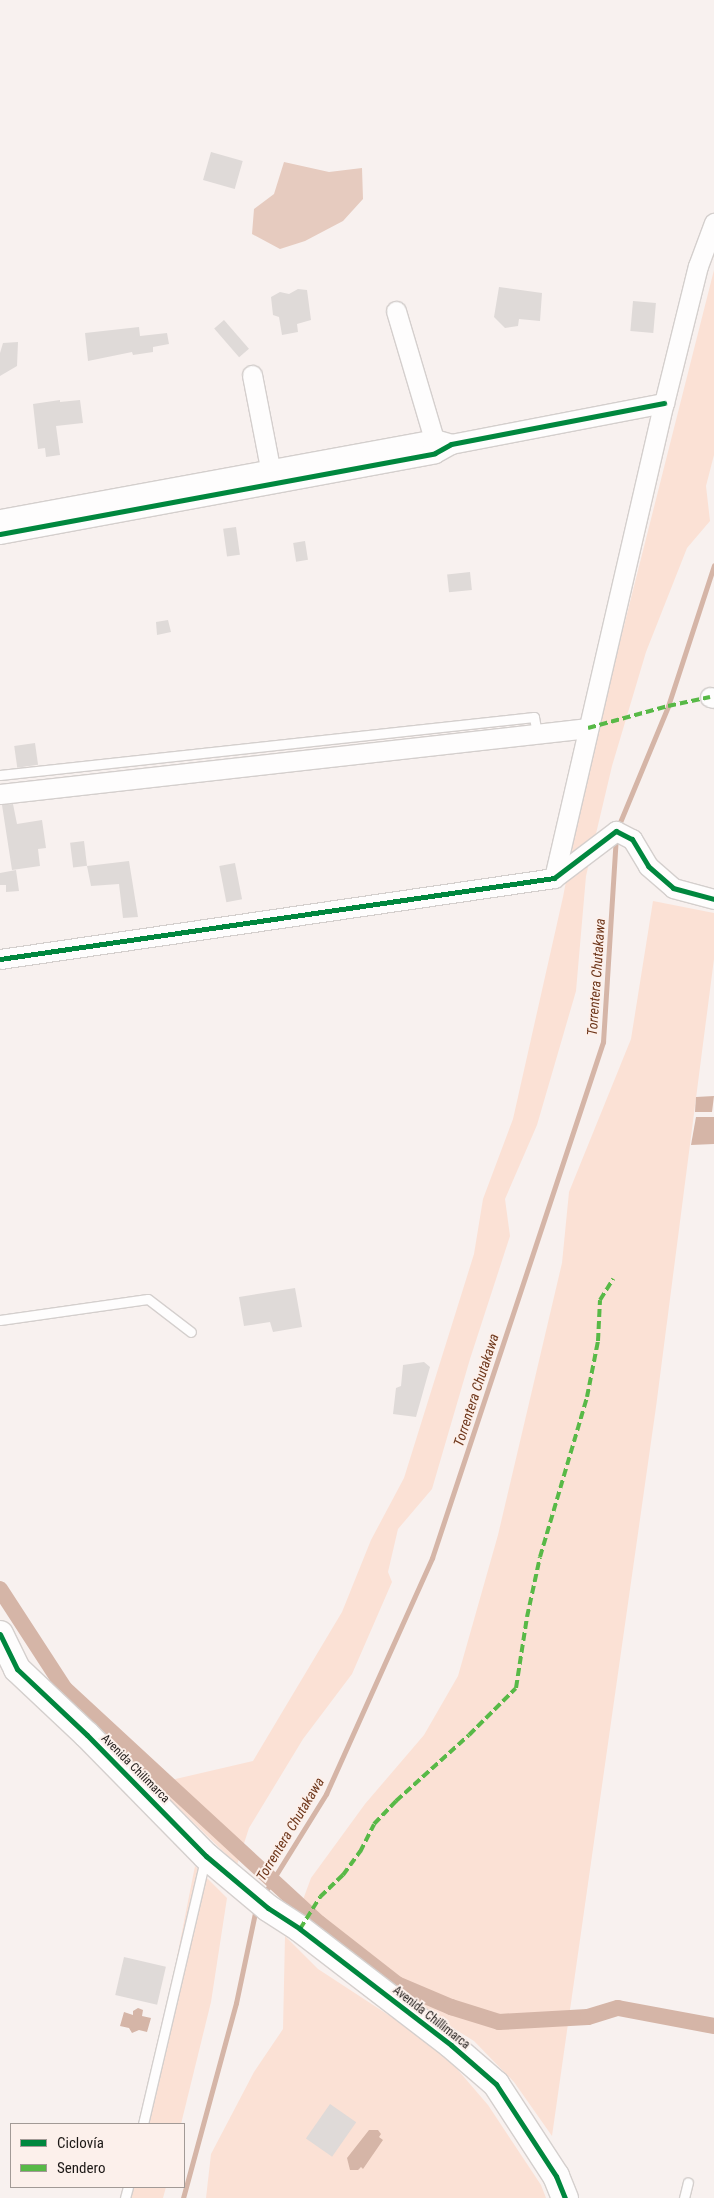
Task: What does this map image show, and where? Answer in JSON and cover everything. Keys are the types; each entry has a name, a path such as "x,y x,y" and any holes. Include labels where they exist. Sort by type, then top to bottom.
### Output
{"street":[{"path":"554,878 664,403 698,266 714,223"},
{"path":"396,311 443,441"},
{"path":"252,375 270,468"},
{"path":"0,519 270,468 443,441 664,403"},
{"path":"0,534 434,453 443,441"},
{"path":"0,794 588,728"},
{"path":"0,959 554,878 616,831 632,839 648,866 673,888 714,899"},
{"name":"Avenida Chilimarca","path":"0,1634 17,1669 87,1735 206,1856 268,1908"},
{"name":"Avenida Chillimarca","path":"268,1908 300,1929 452,2045 496,2084 556,2176 565,2198"}],"lane":[{"path":"0,775 534,717 537,734"},
{"path":"0,1320 148,1299 191,1332"},
{"path":"143,2123 206,1856"},
{"path":"684,2198 688,2182"}],"shaded area":[{"path":"284,162 329,172 362,168 363,199 343,221 305,241 280,249 252,234 254,209 274,194"},
{"path":"714,270 714,455 706,486 710,521 687,548 646,652 612,766 586,876 576,991 537,1125 505,1199 510,1236 470,1359 432,1489 398,1529 388,1572 392,1582 352,1674 303,1739 249,1828 237,1865 154,1784 253,1761 342,1612 371,1540 404,1478 474,1254 483,1199 513,1119 563,897 587,772"},
{"path":"653,901 714,913 714,959 656,1407 552,2136 514,2082 474,2041 393,1991 297,1916 311,1878 365,1804 424,1735 458,1676 498,1535 562,1263 569,1192 631,1039"},
{"path":"714,1096 712,1112 695,1112 696,1097"},
{"path":"696,1117 714,1117 714,1144 691,1145"},
{"path":"195,1866 227,1898 211,2002 181,2123 144,2123"},
{"path":"285,1936 318,1969 439,2048 488,2105 541,2185 546,2198 206,2198 211,2154 254,2072 283,2029"},
{"path":"138,2008 143,2010 142,2016 151,2018 147,2032 139,2030 132,2033 129,2028 120,2026 124,2012 133,2015 133,2011"},
{"path":"369,2130 378,2130 381,2134 379,2137 383,2140 363,2169 361,2167 358,2170 350,2170 347,2158"},
{"path":"132,2188 166,2188 163,2198 129,2198"}],"building":[{"path":"211,152 243,161 235,189 203,180"},
{"path":"499,287 542,293 540,321 519,319 518,326 505,328 494,317"},
{"path":"298,289 307,290 311,320 297,324 298,332 282,335 279,317 273,315 271,297 280,292 289,294"},
{"path":"633,301 656,303 653,333 630,331"},
{"path":"224,320 249,349 239,357 214,329"},
{"path":"139,327 140,336 167,333 169,344 153,347 153,352 133,355 132,352 88,361 85,333"},
{"path":"18,342 17,366 0,376 0,353 3,343"},
{"path":"60,400 60,402 80,400 83,423 56,426 60,455 46,457 45,448 38,449 33,404"},
{"path":"236,527 240,555 227,557 223,529"},
{"path":"305,541 308,560 296,562 293,543"},
{"path":"470,572 472,590 449,592 447,574"},
{"path":"168,620 171,632 157,635 156,622"},
{"path":"35,743 38,765 17,768 14,746"},
{"path":"13,804 17,824 42,820 46,848 38,849 40,866 12,870 2,805"},
{"path":"84,841 87,866 73,868 70,843"},
{"path":"129,861 138,917 123,918 119,884 91,886 87,866"},
{"path":"235,863 242,899 226,902 219,866"},
{"path":"16,870 19,891 6,892 6,885 0,885 0,873"},
{"path":"295,1288 302,1327 273,1332 270,1322 244,1326 239,1297"},
{"path":"424,1362 430,1367 416,1417 393,1414 396,1388 401,1386 403,1365"},
{"path":"124,1957 166,1967 157,2005 115,1995"},
{"path":"330,2104 356,2122 332,2157 306,2138"}],"waterway":[{"name":"Torrentera Chutakawa","path":"618,827 668,706 714,565"},
{"name":"Torrentera Chutakawa","path":"264,1894 326,1794 432,1558 603,1042 616,838"},
{"path":"0,1589 65,1689 319,1923 397,1984 451,2007 499,2022 588,2017 618,2008 714,2026"},
{"name":"Torrentera Chutakawa","path":"183,2198 236,2003 256,1908"}],"marked path":[{"path":"588,728 668,706 710,697"},
{"path":"300,1929 320,1897 343,1875 360,1852 374,1824 516,1688 527,1617 540,1557 587,1397 598,1341 600,1300 613,1279"}],"cycle path":[{"path":"0,534 435,453 451,444 664,403"},
{"path":"0,959 554,878 616,831 632,839 648,866 673,888 714,899"},
{"path":"0,1634 17,1669 87,1735 206,1856 268,1908 300,1929 451,2045 496,2084 556,2176 565,2198"}]}
